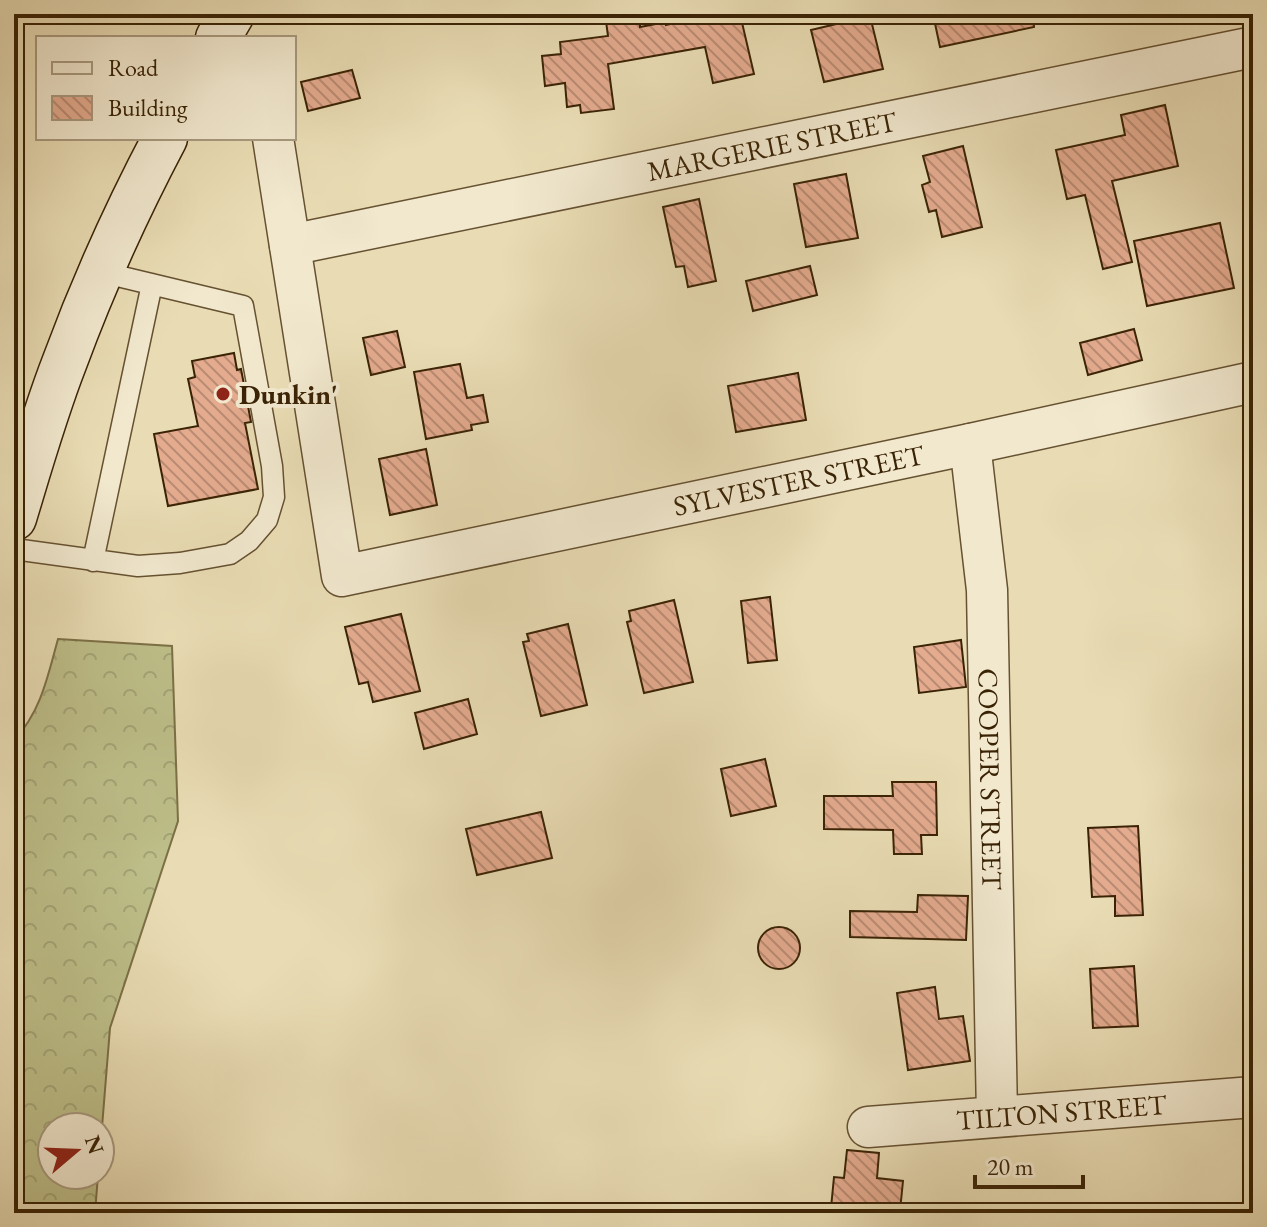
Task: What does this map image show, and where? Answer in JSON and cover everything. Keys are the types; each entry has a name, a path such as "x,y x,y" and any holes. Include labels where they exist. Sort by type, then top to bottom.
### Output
{"main road":[{"path":"14,518 54,390 117,233 164,140"}],"street":[{"name":"MARGERIE STREET","path":"290,245 1253,47"},
{"path":"273,140 290,245"},
{"name":"SYLVESTER STREET","path":"290,245 342,576 1253,382"},
{"name":"COOPER STREET","path":"970,444 987,590 997,1116"},
{"name":"TILTON STREET","path":"868,1127 1253,1097"}],"lane":[{"path":"14,549 138,566 180,563 230,554 249,541 267,520 274,497 272,466 243,306 101,272"},
{"path":"93,561 152,284"}],"green space":[{"path":"58,639 172,646 178,821 110,1028 103,1111 36,1111 36,1191 97,1191 95,1213 14,1213 14,740 31,717 47,679"}],"building":[{"path":"605,14 639,14 640,27 666,22 666,25 715,14 740,14 754,74 713,83 705,47 608,64 614,109 581,113 580,105 567,107 565,83 545,86 542,56 561,54 560,42 608,36"},
{"path":"933,14 1033,14 1034,27 940,47"},
{"path":"870,16 883,69 824,82 811,30"},
{"path":"352,70 360,98 308,111 301,82"},
{"path":"1165,105 1178,166 1112,181 1132,262 1103,269 1085,195 1067,199 1056,150 1125,135 1121,115"},
{"path":"963,146 982,227 942,237 936,210 929,212 922,185 930,182 923,156"},
{"path":"846,174 858,238 806,247 794,184"},
{"path":"699,199 716,281 688,287 684,266 676,267 663,207"},
{"path":"1220,223 1234,288 1147,306 1134,241"},
{"path":"810,266 817,295 753,311 746,281"},
{"path":"1134,329 1142,360 1088,375 1080,343"},
{"path":"397,331 405,367 371,375 363,338"},
{"path":"234,353 237,370 241,369 251,422 245,423 258,489 168,506 154,434 198,426 188,379 195,377 192,361"},
{"path":"460,364 467,398 483,395 488,422 471,425 472,430 426,439 414,372"},
{"path":"798,373 806,420 736,432 728,386"},
{"path":"426,449 437,505 390,515 379,459"},
{"path":"770,597 777,660 748,663 741,601"},
{"path":"674,600 693,682 644,693 627,622 631,621 629,611"},
{"path":"401,614 420,691 373,702 368,682 359,684 345,627"},
{"path":"568,624 587,705 541,716 523,642 529,641 527,634"},
{"path":"961,640 966,687 919,693 914,647"},
{"path":"468,699 477,734 424,749 415,713"},
{"path":"765,759 776,806 731,816 721,769"},
{"path":"892,782 936,782 937,835 921,835 922,854 894,854 893,830 824,829 824,796 893,796"},
{"path":"541,812 552,858 477,875 466,829"},
{"path":"1138,826 1143,915 1115,916 1115,896 1092,897 1088,828"},
{"path":"918,895 968,896 966,940 850,937 850,911 917,912"},
{"path":"779,927 794,933 800,948 794,963 779,969 764,963 758,948 764,933"},
{"path":"1134,966 1138,1026 1093,1028 1090,969"},
{"path":"935,987 939,1019 963,1016 970,1061 908,1070 897,993"},
{"path":"847,1150 879,1153 877,1178 903,1181 900,1211 874,1208 873,1213 831,1208 834,1177 844,1178"}],"place":[{"name":"Dunkin'","path":"223,394"}]}
